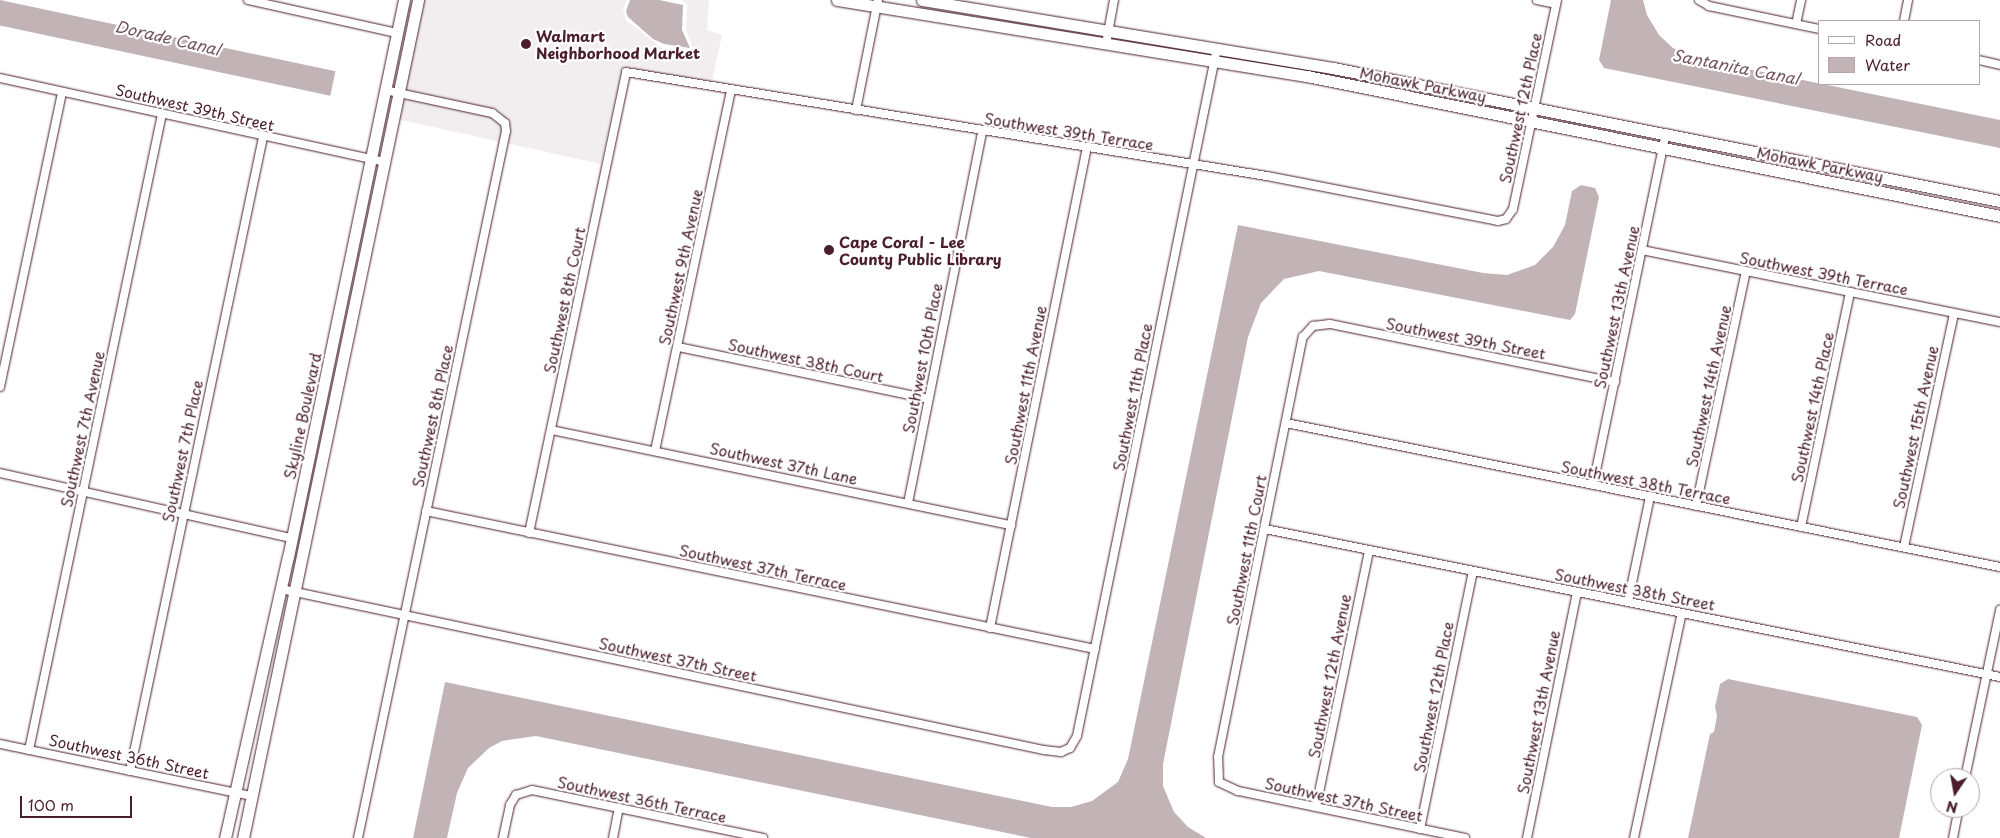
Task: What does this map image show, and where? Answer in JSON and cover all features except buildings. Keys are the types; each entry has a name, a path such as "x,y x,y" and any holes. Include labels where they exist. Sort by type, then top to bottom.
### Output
{"street":[{"path":"248,0 397,33"},
{"name":"Skyline Boulevard","path":"225,838 291,538 404,0"},
{"name":"Skyline Boulevard","path":"243,838 418,0"},
{"name":"Mohawk Parkway","path":"837,0 877,3 1106,44 1307,76 2000,216"},
{"name":"Mohawk Parkway","path":"922,0 1217,48 1535,108 2000,201"},
{"path":"1106,44 1114,0"},
{"path":"1537,0 1556,2"},
{"path":"1699,0 1709,6 1818,29"},
{"path":"1796,24 1800,0"},
{"path":"1904,20 1908,0"},
{"name":"Southwest 12th Place","path":"1506,219 1514,208 1556,2"},
{"path":"856,110 877,3"},
{"name":"Southwest 11th Place","path":"1070,748 1077,736 1217,48"},
{"path":"1980,60 2000,65"},
{"name":"Southwest 39th Terrace","path":"626,72 1193,164 1498,221 1506,219"},
{"name":"Southwest 8th Court","path":"529,533 626,72"},
{"name":"Southwest 39th Street","path":"0,78 384,162"},
{"name":"Southwest 8th Place","path":"358,838 506,131 505,122 492,113 385,90"},
{"name":"Southwest 9th Avenue","path":"655,451 731,90"},
{"path":"0,387 62,93"},
{"name":"Southwest 7th Avenue","path":"29,750 162,114"},
{"name":"Southwest 10th Place","path":"908,503 982,130"},
{"name":"Southwest 13th Avenue","path":"1593,486 1666,134"},
{"name":"Southwest 7th Place","path":"130,771 263,136"},
{"name":"Southwest 11th Avenue","path":"990,628 1087,147"},
{"name":"Southwest 39th Terrace","path":"1642,250 2000,322"},
{"name":"Southwest 14th Avenue","path":"1696,506 1746,271"},
{"name":"Southwest 14th Place","path":"1802,527 1850,292"},
{"name":"Southwest 15th Avenue","path":"1904,547 1954,313"},
{"name":"Southwest 39th Street","path":"1313,326 1330,324 1615,382"},
{"name":"Southwest 11th Court","path":"1219,782 1218,757 1303,337 1313,326"},
{"name":"Southwest 38th Court","path":"678,347 928,399"},
{"name":"Southwest 38th Terrace","path":"1286,423 2000,567"},
{"name":"Southwest 37th Lane","path":"552,430 1011,525"},
{"path":"0,473 291,538"},
{"path":"1628,602 1650,497"},
{"name":"Southwest 37th Terrace","path":"426,511 1095,649"},
{"name":"Southwest 38th Street","path":"1265,529 2000,677"},
{"name":"Southwest 12th Avenue","path":"1316,807 1369,550"},
{"name":"Southwest 12th Place","path":"1420,829 1473,571"},
{"name":"Southwest 37th Street","path":"280,589 404,617 1044,750 1061,752 1070,748"},
{"name":"Southwest 13th Avenue","path":"1527,838 1577,592"},
{"path":"1967,768 2000,610"},
{"path":"1634,838 1682,613"},
{"name":"Southwest 36th Street","path":"0,744 252,796"},
{"name":"Southwest 37th Street","path":"1219,782 1228,788 1465,838"},
{"name":"Southwest 36th Terrace","path":"503,838 510,805 516,795 532,790 763,838"},
{"path":"613,838 619,808"},
{"path":"1953,838 1957,818"}],"shaded area":[{"path":"422,0 626,0 623,10 626,20 662,48 686,53 693,48 686,30 687,4 681,0 709,0 707,30 722,35 711,87 621,73 601,164 397,119"}],"water":[{"name":"Dorade Canal","path":"0,0 336,71 330,96 0,26"},
{"path":"630,0 659,0 683,5 682,30 690,48 664,44 653,39 628,17 626,11"},
{"path":"1611,0 1643,0 1647,15 1659,35 1673,48 1694,58 1818,83 1818,85 1827,85 2000,120 2000,148 1604,68 1599,60"},
{"path":"1581,185 1595,188 1599,197 1575,314 1570,320 1319,271 1284,279 1261,303 1248,337 1163,764 1163,786 1174,812 1188,827 1206,838 1031,838 536,736 502,741 489,748 468,768 457,793 447,838 413,838 445,682 1052,807 1071,807 1092,801 1118,782 1128,759 1238,225 1483,273 1507,275 1535,265 1553,247 1565,225 1572,191"},
{"path":"1728,679 1917,717 1922,725 1899,838 1688,838 1710,734 1714,732 1717,716 1715,707 1720,684"}],"place":[{"name":"Walmart Neighborhood Market","path":"526,44"},
{"name":"Cape Coral - Lee County Public Library","path":"829,250"}],"water label":[{"name":"Santanita Canal","path":"1736,66"}]}
